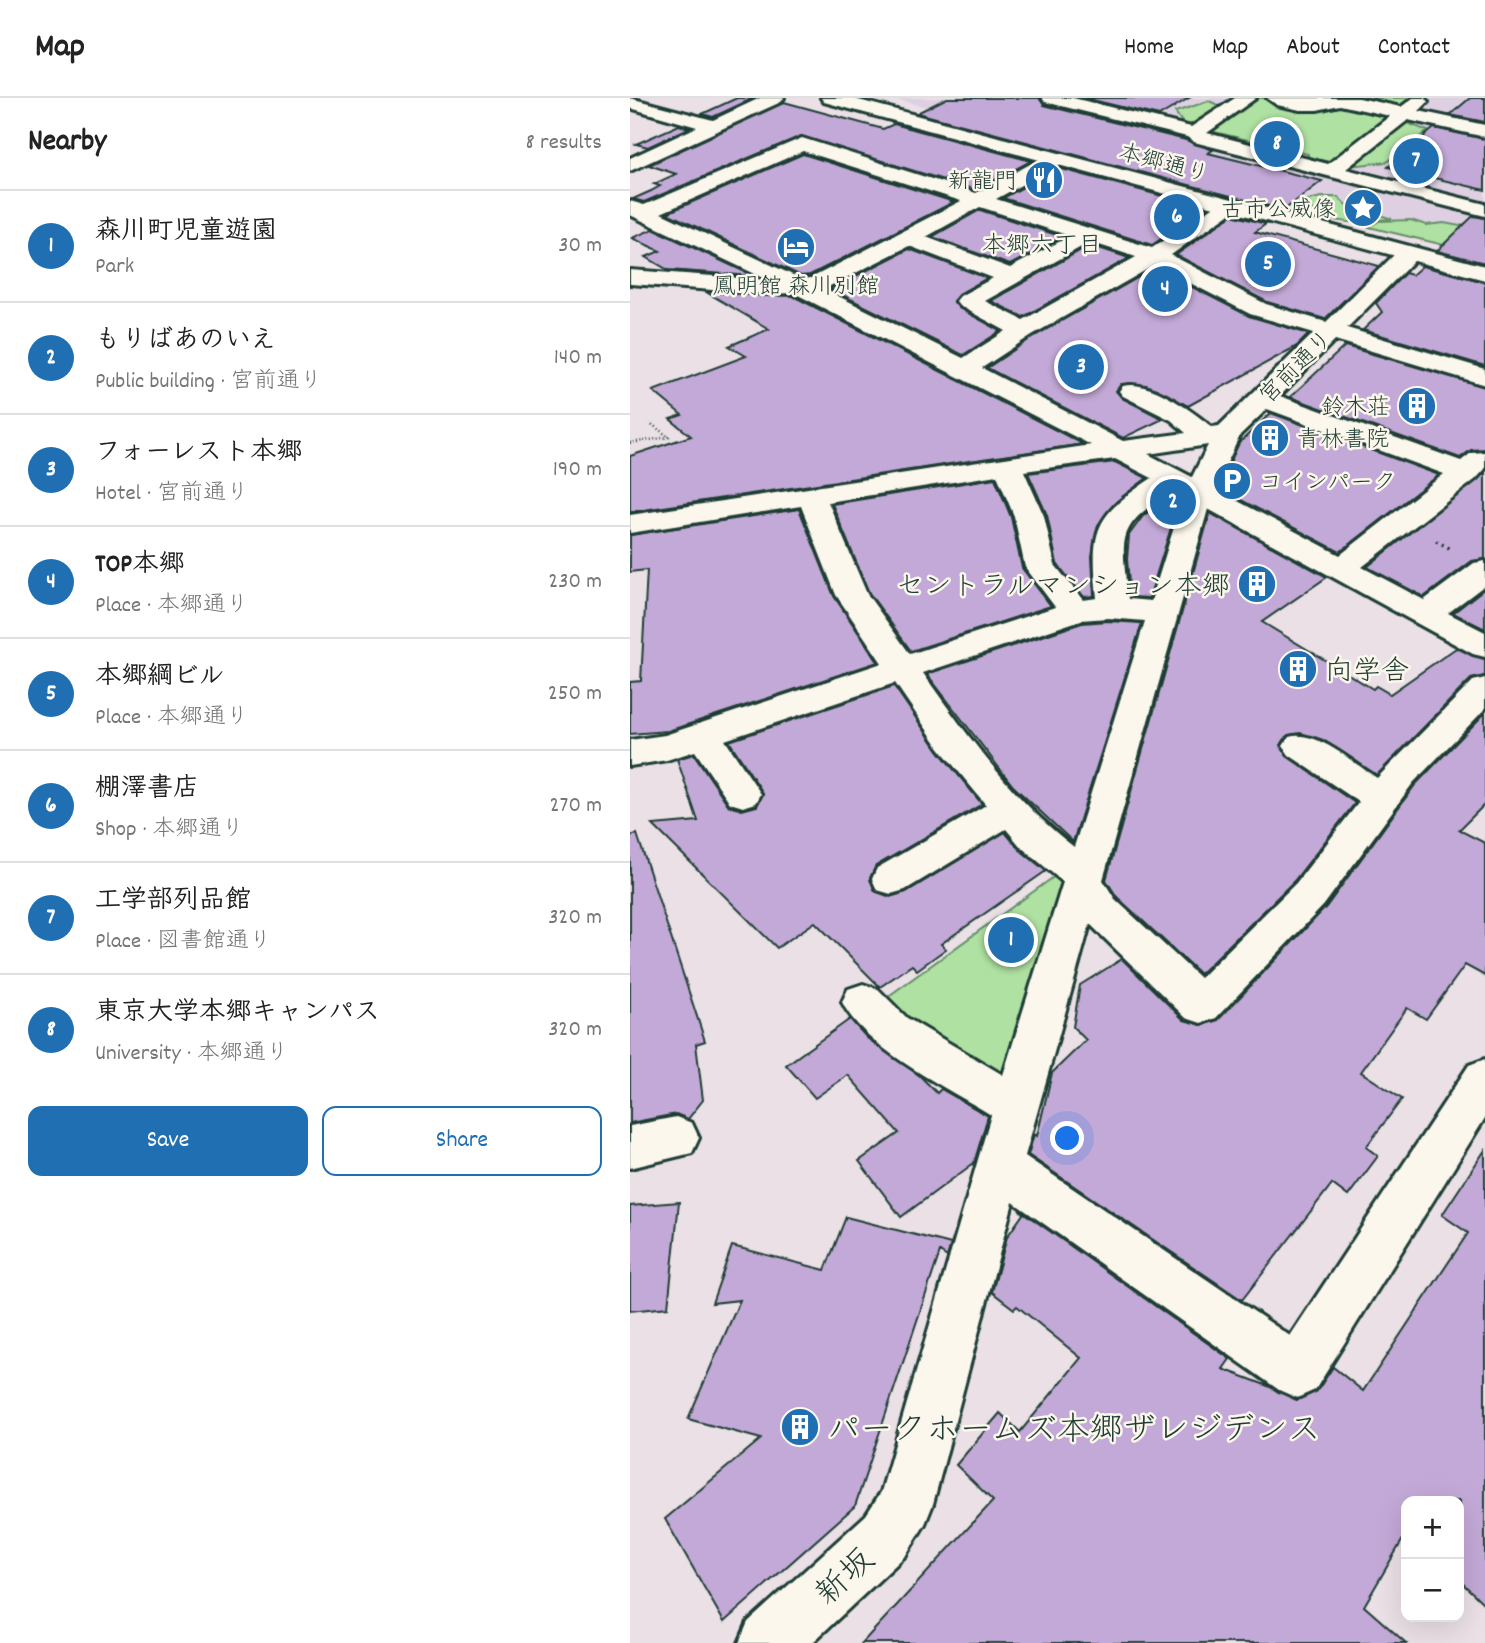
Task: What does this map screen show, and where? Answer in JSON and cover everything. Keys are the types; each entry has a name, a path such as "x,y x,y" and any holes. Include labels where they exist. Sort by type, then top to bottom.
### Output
{"main road":[{"path":"630,165 690,138 714,136 775,98"},
{"name":"本郷通り","path":"830,98 1485,272"},
{"path":"1051,98 1199,129 1247,98"},
{"path":"1089,98 1199,129"},
{"path":"1276,98 1308,105 1340,99 1485,131"},
{"path":"1330,172 1424,98"},
{"path":"630,102 714,136"},
{"path":"1199,129 1201,138 1485,210"},
{"path":"637,210 802,144 1155,256 1258,309 1485,377"},
{"path":"740,153 765,160"},
{"path":"630,277 699,284 814,285 1056,158"},
{"path":"964,369 1023,330 1155,256 1229,205"},
{"path":"637,210 799,285 964,369 1485,646"},
{"path":"1023,330 968,301 1089,234"},
{"path":"908,238 1012,277"},
{"name":"宮前通り","path":"1016,1106 1164,613 1186,485 1218,434 1262,398 1409,253"},
{"path":"1132,391 1218,434"},
{"path":"1262,398 1476,464"},
{"path":"630,524 1218,434"},
{"path":"1340,569 1476,464"},
{"path":"1007,465 1029,516 1040,567 1075,611"},
{"path":"1113,608 1110,544 1112,528 1133,506 1186,485"},
{"path":"811,496 852,595 905,668 910,680 952,740 1034,837 1083,878 1101,910 1201,1005 1310,894 1401,774 1485,689"},
{"path":"1426,614 1484,570"},
{"path":"630,752 667,747 1075,611 1113,608 1164,613"},
{"path":"703,735 743,794"},
{"path":"1301,746 1383,800"},
{"path":"891,879 1010,808"},
{"path":"863,1002 892,1031 1016,1106"},
{"path":"999,1166 1297,1372 1485,1079"},
{"name":"新坂","path":"769,1643 886,1535 905,1504 1016,1106"},
{"path":"630,1147 676,1138"}],"path":[{"path":"630,443 669,437 650,423"},
{"path":"1400,524 1462,554 1484,570"}],"shaded area":[{"path":"891,98 1485,98 1485,253 1322,209"}],"green space":[{"path":"1259,98 1414,98 1389,116 1428,131 1387,162 1330,168 1308,159 1308,154 1210,131"},
{"path":"1209,101 1234,112 1218,123 1184,125 1175,112"},
{"path":"1321,197 1338,197 1350,209 1359,208 1392,219 1348,222 1327,219 1322,209 1309,211 1296,208 1301,202"},
{"path":"1481,216 1485,217 1485,245 1444,245 1369,227 1379,221 1411,220 1426,225 1444,223 1460,226"},
{"path":"1062,871 1074,882 1013,1074 994,1080 915,1031 886,998"}],"building":[{"path":"737,98 754,98 713,117 702,114"},
{"path":"947,98 1039,98 1044,105 1186,140 1213,150 1208,153 1322,181 1284,210 917,113"},
{"path":"1084,98 1189,98 1159,116"},
{"path":"1470,98 1485,98 1485,122 1450,115"},
{"path":"784,102 883,129 894,124 1031,161 976,190 801,136 644,202 633,199 660,186 654,184 676,174 649,165"},
{"path":"679,125 689,128 648,147 636,144"},
{"path":"1434,128 1485,139 1485,190 1388,167"},
{"path":"803,154 954,202 810,275 801,276 667,213"},
{"path":"1058,168 1207,208 1152,245 1003,198"},
{"path":"980,210 1063,237 1010,265 932,237"},
{"path":"1232,215 1266,224 1255,232 1379,266 1325,319 1267,302 1176,255"},
{"path":"1473,216 1485,218 1485,263 1437,251"},
{"path":"653,229 754,276 668,270 646,257 660,251 632,238"},
{"path":"1090,245 1129,258 1023,317 991,301"},
{"path":"909,249 987,278 959,294 953,301 959,308 1001,331 963,355 830,289"},
{"path":"1422,266 1485,282 1485,366 1363,330 1382,312 1376,303 1405,273 1412,275"},
{"path":"1155,268 1249,316 1309,334 1297,346 1188,406 1146,385 1121,384 1116,391 1122,398 1163,419 1123,438 987,368 1033,337"},
{"path":"706,292 793,296 1083,444 630,512 630,456 691,436 670,419 682,415 653,391 746,356 729,346 769,329"},
{"path":"1345,346 1485,387 1485,449 1471,450 1460,458 1290,397"},
{"path":"1271,413 1439,475 1340,552 1218,488 1239,443"},
{"path":"1115,462 1147,478 1116,502 1098,525 1092,556 1094,596 1084,597 1057,564 1047,515 1028,473"},
{"path":"1485,473 1485,559 1472,561 1424,597 1367,567"},
{"path":"995,478 1011,517 1022,568 1051,606 911,651 869,593 832,504"},
{"path":"1173,493 1181,496 1149,598 1130,597 1127,559 1129,535 1143,516"},
{"path":"799,509 834,596 878,662 668,731 630,734 630,682 641,681 647,570 630,572 630,535"},
{"path":"1210,513 1327,577 1262,622 1373,689 1376,686 1390,694 1456,648 1485,659 1485,676 1471,679 1377,775 1323,740 1300,733 1287,736 1281,745 1287,756 1355,803 1294,881 1200,974 1117,897 1106,880"},
{"path":"1485,588 1485,629 1453,613"},
{"path":"1082,623 1142,623 1073,842 1013,786 927,674"},
{"path":"894,686 938,750 982,804 876,866 870,878 875,891 890,897 906,892 1005,832 1019,849 1046,871 941,944 946,949 917,970 912,965 880,987 815,922 777,948 653,825 698,821 677,759 694,754 729,806 742,810 757,806 763,793 729,741"},
{"path":"1485,713 1485,804 1459,830 1485,843 1485,976 1465,965 1426,1019 1407,1008 1361,1072 1402,1099 1366,1147 1378,1156 1348,1196 1332,1184 1242,1300 1028,1155 1034,1134 1037,1136 1052,1073 1086,1040 1073,1027 1080,985 1122,959 1184,1020 1202,1025 1218,1020 1326,907 1415,785"},
{"path":"637,834 705,1041 696,1044 703,1100 688,1119 676,1114 630,1123 630,836"},
{"path":"850,1019 867,1038 920,1076 937,1093 941,1089 988,1116 974,1163 901,1217 859,1161 899,1133 848,1075 815,1098 786,1065"},
{"path":"1485,1150 1485,1605 1464,1585 1464,1496 1401,1496 1401,1543 1364,1606 1406,1643 862,1643 993,1501 956,1465 1000,1413 1020,1432 1081,1358 1017,1306 1014,1309 992,1292 1007,1237 1023,1214 1020,1210 1230,1359 1223,1369 1298,1400 1317,1391 1333,1367 1363,1391 1468,1233 1442,1215"},
{"path":"679,1202 668,1307 630,1311 630,1206"},
{"name":"パークホームズ本郷ザレジデンス","path":"846,1217 951,1244 947,1257 940,1252 855,1506 724,1622 665,1519 761,1439 688,1419 740,1300 712,1303 732,1246 825,1270"}],"place":[{"name":"東京大学本郷キャンパス","path":"1277,144"},
{"name":"工学部列品館","path":"1416,161"},
{"name":"新龍門","path":"1044,180"},
{"name":"古市公威像","path":"1363,208"},
{"name":"棚澤書店","path":"1177,217"},
{"name":"鳳明館 森川別館","path":"796,247"},
{"name":"本郷綱ビル","path":"1268,264"},
{"name":"TOP本郷","path":"1165,289"},
{"name":"フォーレスト本郷","path":"1081,367"},
{"name":"鈴木荘","path":"1417,406"},
{"name":"青林書院","path":"1270,438"},
{"name":"コインパーク","path":"1232,481"},
{"name":"もりばあのいえ","path":"1173,502"},
{"name":"セントラルマンション本郷","path":"1257,584"},
{"name":"向学舎","path":"1298,669"},
{"name":"森川町児童遊園","path":"1011,940"},
{"name":"パークホームズ本郷ザレジデンス","path":"800,1427"}],"district":[{"name":"本郷六丁目","path":"1042,244"}]}
